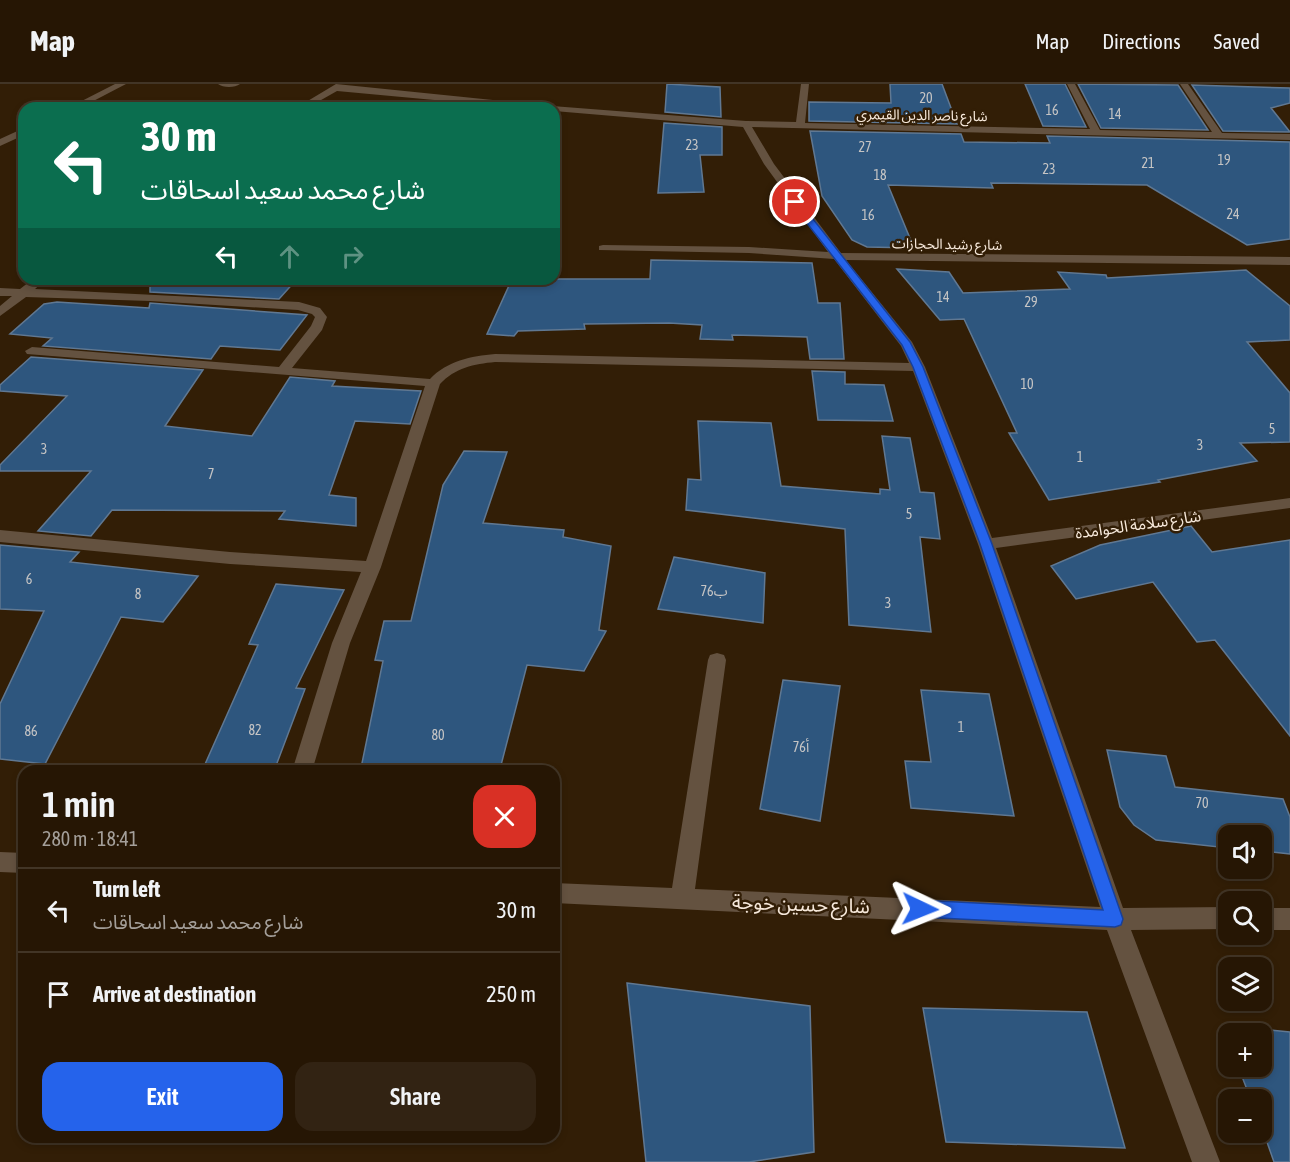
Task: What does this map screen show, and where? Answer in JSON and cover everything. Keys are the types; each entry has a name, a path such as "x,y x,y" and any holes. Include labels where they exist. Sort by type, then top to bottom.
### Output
{"street":[{"path":"86,102 122,84"},
{"path":"222,84 236,84"},
{"path":"800,126 805,84"},
{"path":"1071,84 1097,133"},
{"path":"1184,84 1219,135"},
{"path":"311,102 338,86"},
{"name":"شارع ناصر الدين القيمري","path":"338,86 477,102"},
{"name":"شارع ناصر الدين القيمري","path":"560,109 746,124 1290,137"},
{"path":"746,124 779,179 907,345 918,367 986,544 1115,919 1206,1162"},
{"path":"0,143 18,134"},
{"name":"شارع رشيد الحجازات","path":"603,248 759,250 864,258 1290,261"},
{"path":"0,312 32,285"},
{"path":"0,292 217,300 299,306 316,311 321,317 317,327 283,370"},
{"path":"33,351 433,383"},
{"path":"304,765 341,643 372,567 433,383 451,368 479,359 495,358 918,367"},
{"name":"شارع سلامة الحوامدة","path":"986,544 1290,503"},
{"path":"0,536 230,558 372,567"},
{"path":"682,900 717,660"},
{"path":"0,862 18,863"},
{"name":"شارع حسين خوجة","path":"560,893 1115,919 1218,918"},
{"path":"1272,919 1290,919"}],"building":[{"path":"667,84 720,87 721,117 665,112"},
{"path":"890,84 942,84 957,124 809,121 809,102 891,103"},
{"path":"1025,84 1065,84 1086,127 1043,126"},
{"path":"1078,84 1178,85 1208,130 1101,128"},
{"path":"1192,85 1290,88 1290,103 1271,108 1290,132 1223,131"},
{"path":"664,123 722,127 722,155 700,155 704,192 658,193"},
{"path":"810,131 961,134 964,142 1050,143 1047,136 1290,142 1290,239 1247,245 1147,185 991,183 993,188 888,185 914,248 867,247 852,240 822,196"},
{"path":"651,260 812,263 818,303 840,303 844,359 810,359 807,337 732,335 733,340 700,339 702,325 584,324 585,329 518,331 514,336 487,334 509,285 560,285 560,279 650,279"},
{"path":"897,269 949,272 963,293 1070,289 1058,272 1106,275 1107,278 1246,270 1290,306 1290,340 1247,342 1290,393 1290,442 1240,443 1257,461 1158,480 1160,482 1049,500 1009,433 1017,433 964,319 940,320"},
{"path":"150,285 292,285 279,299 150,292"},
{"path":"57,302 149,308 150,303 307,315 280,350 220,346 211,359 43,346 52,338 10,334 44,304"},
{"path":"31,357 203,370 165,426 252,436 290,377 335,381 332,386 421,391 410,424 355,421 329,495 356,498 356,526 279,519 285,511 112,510 91,536 38,531 91,471 0,471 0,465 67,396 0,391 0,385"},
{"path":"812,371 845,372 845,384 884,385 893,421 818,420"},
{"path":"698,421 771,423 781,486 880,494 880,489 890,490 882,436 910,438 920,492 934,493 940,539 920,537 931,632 849,625 845,529 686,510 688,479 701,480"},
{"path":"464,451 507,452 483,523 564,530 563,537 611,546 599,630 606,631 584,671 527,665 501,765 362,765 383,661 375,660 384,621 411,621 443,485"},
{"path":"1191,526 1212,552 1290,540 1290,736 1215,640 1197,642 1153,582 1076,599 1051,566 1100,545"},
{"path":"0,545 79,552 70,562 198,576 163,622 121,617 45,764 0,759 0,704 44,611 0,609"},
{"path":"674,557 765,573 763,623 658,609"},
{"path":"276,584 344,590 296,688 305,689 276,765 205,765 258,645 249,644"},
{"path":"783,680 840,686 820,821 760,809"},
{"path":"921,690 989,694 1014,816 911,808 905,761 931,762"},
{"path":"1107,750 1166,756 1175,787 1283,799 1290,817 1290,854 1272,852 1272,825 1218,825 1218,847 1156,840 1134,825 1120,807"},
{"path":"627,983 810,1006 814,1152 749,1162 646,1162"},
{"path":"923,1008 1087,1012 1125,1148 946,1142"},
{"path":"1272,1030 1290,1032 1290,1162 1274,1162 1267,1143 1272,1143 1272,1089 1247,1089 1242,1077 1272,1077"}],"route":[{"path":"795,202 907,345 918,367 986,544 1115,919 920,909"}]}
